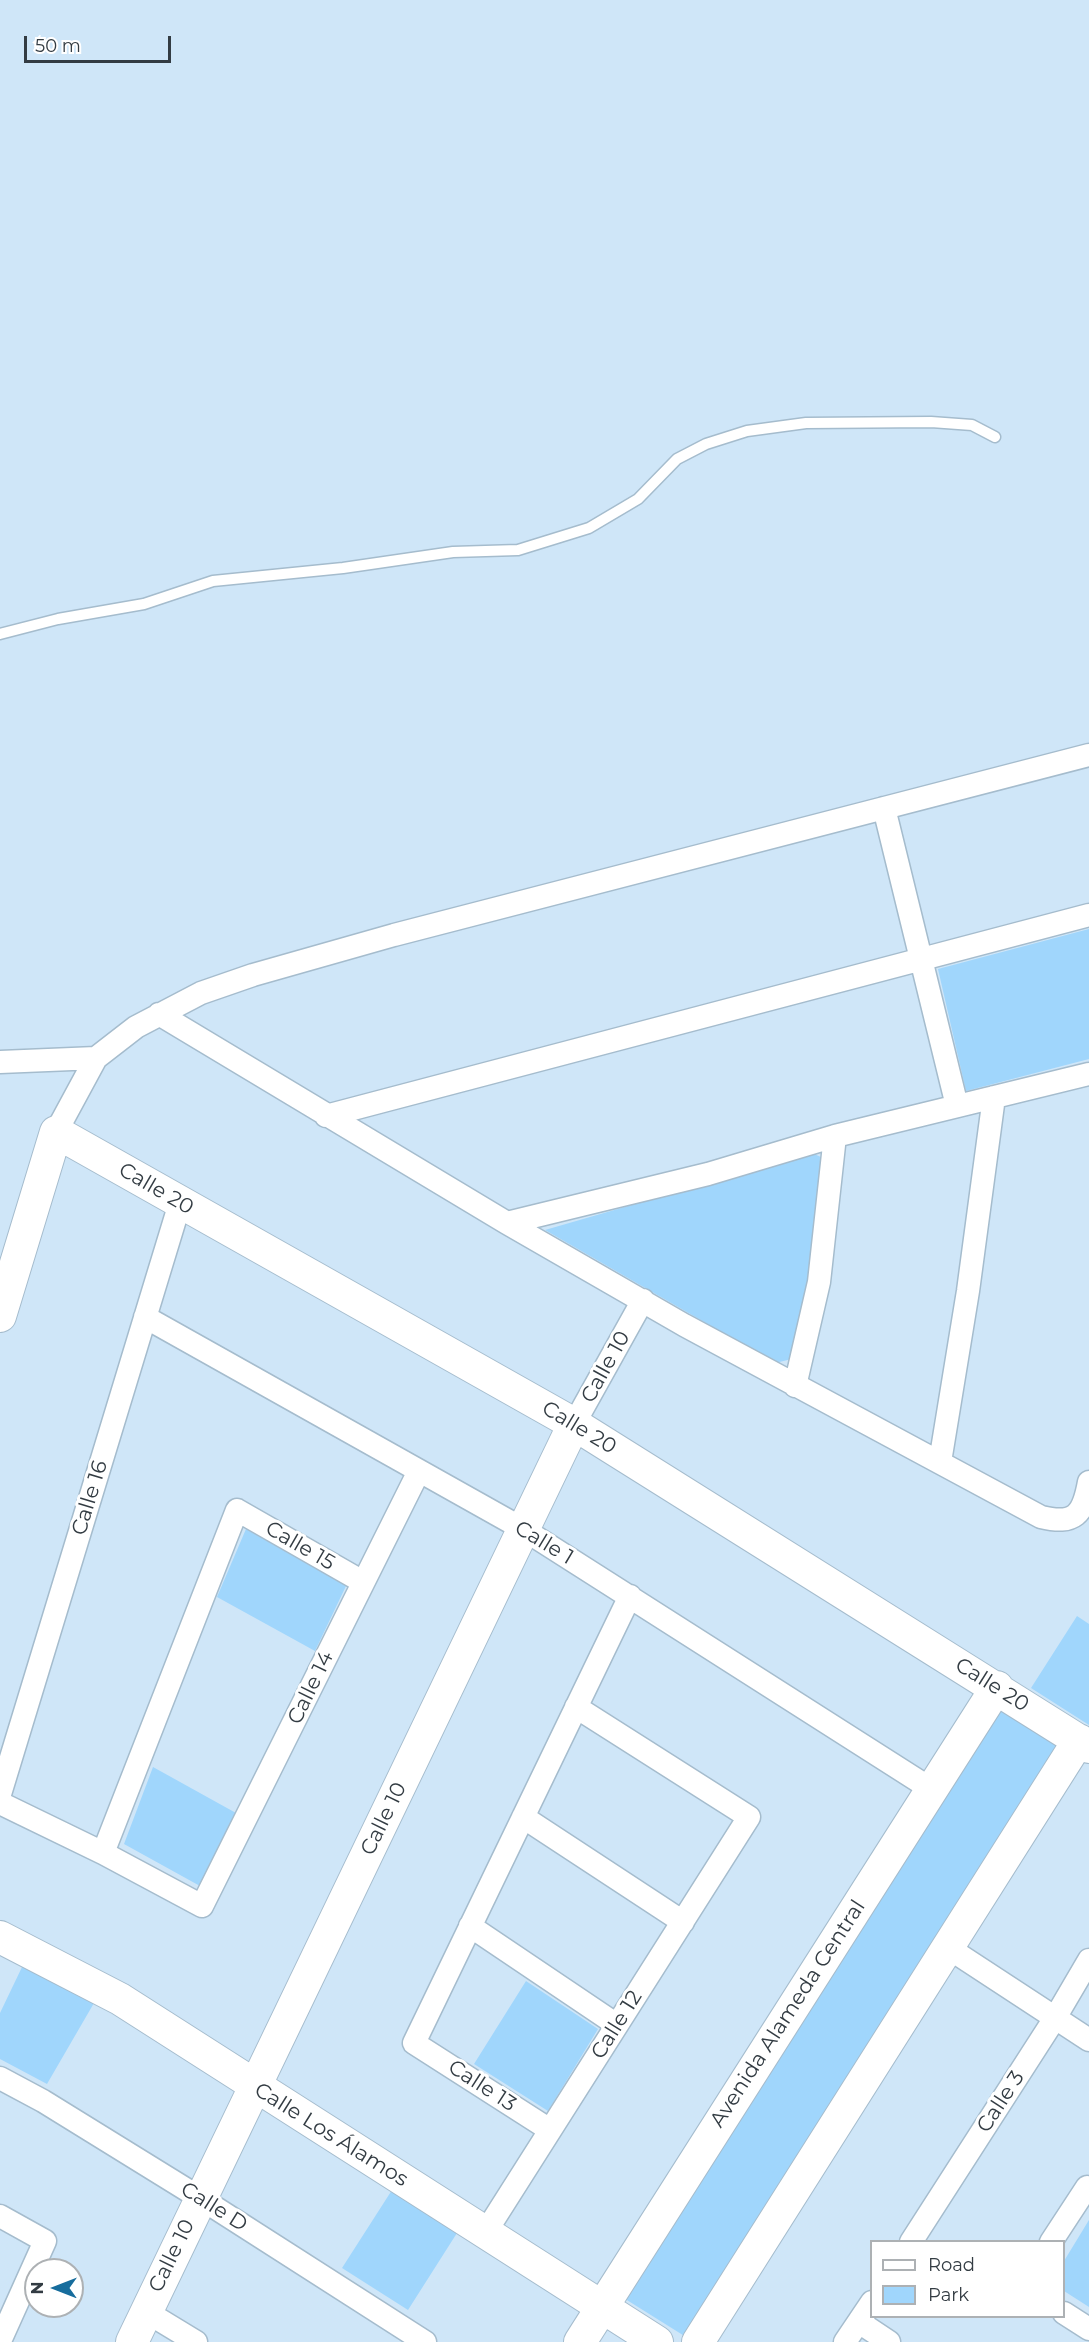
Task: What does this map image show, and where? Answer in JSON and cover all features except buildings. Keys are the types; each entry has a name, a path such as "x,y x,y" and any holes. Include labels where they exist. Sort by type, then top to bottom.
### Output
{"street":[{"path":"0,1316 56,1132 96,1058 136,1027 159,1014 201,993 264,972 405,932 1089,755"},
{"path":"884,808 957,1106"},
{"path":"326,1116 1089,915"},
{"path":"159,1014 507,1224 795,1386 1041,1517 1060,1521 1071,1518 1082,1509 1089,1482"},
{"path":"3,1062 96,1058"},
{"path":"507,1224 708,1174 835,1136 1089,1074"},
{"path":"940,1462 968,1291 994,1097"},
{"name":"Calle 20","path":"56,1132 574,1424 1084,1743"},
{"path":"795,1386 819,1282 835,1136"},
{"name":"Calle 16","path":"0,1794 180,1203"},
{"name":"Calle 10","path":"132,2342 574,1424 643,1300"},
{"name":"Calle 1","path":"145,1317 523,1529 931,1789"},
{"name":"Calle 14","path":"103,1853 202,1906 419,1471"},
{"name":"Calle 15","path":"103,1853 237,1510 363,1582"},
{"path":"617,2025 470,1926 630,1596"},
{"name":"Avenida Alameda Central","path":"580,2342 997,1687"},
{"name":"Calle 12","path":"485,2233 749,1817 576,1707"},
{"path":"698,2342 947,1947 1084,1743"},
{"path":"0,1803 103,1853"},
{"path":"523,1817 683,1922"},
{"name":"Calle 13","path":"470,1926 414,2043 550,2130"},
{"name":"Calle Los Álamos","path":"0,1937 120,1999 657,2342"},
{"path":"947,1947 1089,2040"},
{"name":"Calle 3","path":"912,2240 1055,2018 1089,1960"},
{"name":"Calle D","path":"0,2078 43,2101 200,2198 425,2342"},
{"path":"1052,2240 1087,2187 1089,2188"},
{"path":"0,2216 45,2241 0,2341"},
{"path":"845,2342 870,2305"},
{"path":"146,2311 196,2342"},
{"path":"1065,2314 1089,2329"},
{"path":"859,2322 889,2342"}],"lane":[{"path":"0,634 58,619 144,604 213,581 343,568 453,552 518,550 589,528 638,499 677,459 706,444 747,431 817,422 939,422 972,425 995,437"}],"green space":[{"path":"1089,929 1089,1059 966,1091 938,969"},
{"path":"812,1153 823,1158 812,1263 796,1358 775,1363 545,1230"},
{"path":"246,1529 346,1586 315,1651 217,1597"},
{"path":"1077,1616 1089,1624 1089,1725 1031,1688"},
{"path":"998,1703 1062,1744 686,2337 622,2297"},
{"path":"153,1767 236,1813 200,1886 124,1844"},
{"path":"23,1965 94,2003 47,2084 0,2059 0,2013"},
{"path":"526,1981 598,2029 548,2111 474,2064"},
{"path":"392,2190 457,2233 408,2310 342,2268"},
{"path":"1089,2220 1089,2307 1065,2292 1065,2259"}]}
